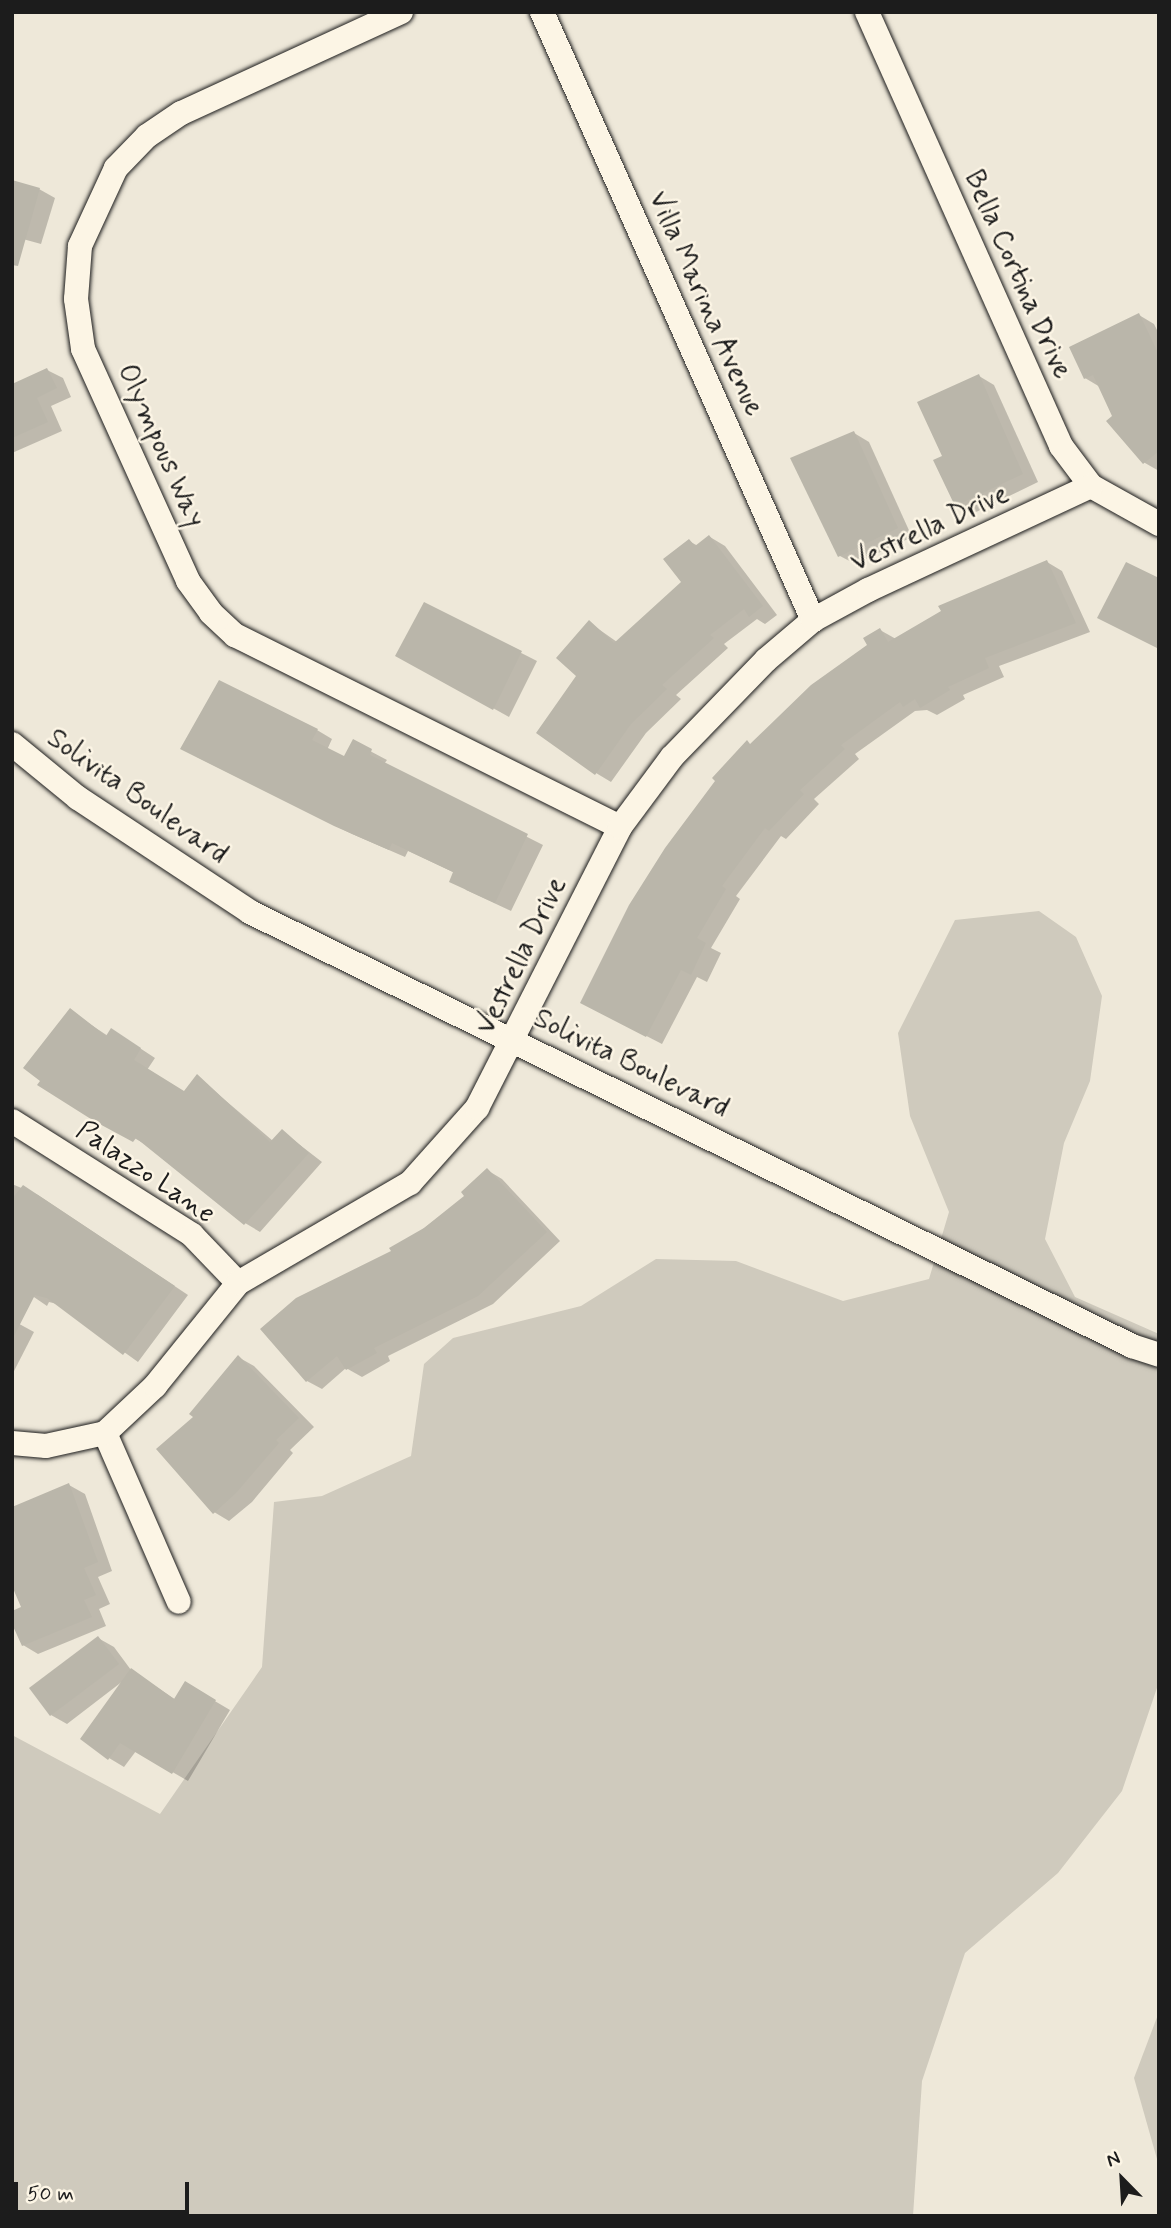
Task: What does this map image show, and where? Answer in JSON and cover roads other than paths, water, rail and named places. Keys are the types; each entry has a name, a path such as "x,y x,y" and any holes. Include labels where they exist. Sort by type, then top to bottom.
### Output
{"street":[{"name":"Olympous Way","path":"401,12 181,113 147,136 116,168 80,246 76,299 83,349 188,581 235,635 620,827"},
{"name":"Villa Marina Avenue","path":"542,12 813,620"},
{"name":"Bella Cortina Drive","path":"867,12 1061,446 1091,486 1159,524"},
{"name":"Vestrella Drive","path":"105,1433 155,1386 238,1283 410,1183 477,1108 515,1040 620,827 672,757 731,694 813,620 946,552 1091,486"},
{"name":"Solivita Boulevard","path":"12,744 78,798 250,912 515,1040 1132,1346 1159,1355"},
{"name":"Palazzo Lane","path":"12,1121 192,1235 238,1283"},
{"name":"Solivita Boulevard","path":"1132,1346 1159,1376"},
{"path":"12,1443 46,1446 105,1433 179,1602"}]}
